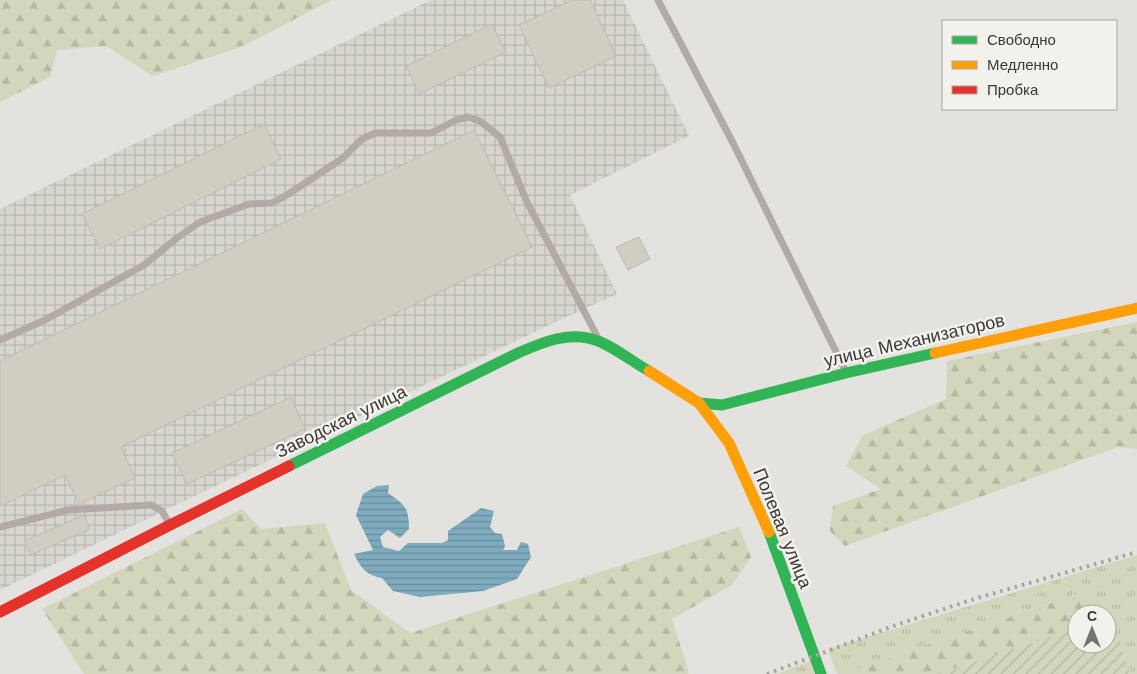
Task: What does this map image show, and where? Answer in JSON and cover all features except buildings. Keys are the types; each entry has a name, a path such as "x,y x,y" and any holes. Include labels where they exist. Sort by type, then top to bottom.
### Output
{"street":[{"name":"улица Механизаторов","path":"699,403 722,404 846,372 1137,308"},
{"name":"Заводская улица","path":"0,612 170,525 518,353 544,342 566,337 585,337 599,341 699,403"},
{"name":"Полевая улица","path":"699,403 729,443 768,529 821,674"}],"lane":[{"path":"658,0 733,143 846,372"},
{"path":"0,340 45,320 144,265 200,222 249,204 272,202 288,195 343,158 362,139 375,133 431,133 456,120 468,117 480,121 500,137 527,202 599,341"},
{"path":"0,527 68,510 151,505 162,511 170,525"}],"shaded area":[{"path":"431,0 623,0 689,136 570,195 617,294 0,590 0,209"}],"green space":[{"path":"0,0 332,0 241,47 153,76 106,46 57,50 50,77 0,102"},
{"path":"1137,322 1137,449 1118,447 845,546 830,531 833,506 881,489 846,466 863,435 946,399 947,361"},
{"path":"242,509 261,529 325,523 351,590 410,633 739,527 751,557 732,585 672,619 689,673 687,674 84,674 42,609"},
{"path":"1137,555 1137,674 1130,674 1117,633 1117,604 1087,604 1083,592 843,674 837,674 828,649"},
{"path":"1083,592 1087,604 1067,604 1067,631 936,674 843,674"},
{"path":"1067,631 1067,654 1117,654 1117,632 1130,674 936,674"},
{"path":"810,661 814,674 777,674"}],"water":[{"path":"389,485 388,493 402,504 407,512 409,529 400,538 388,530 380,537 383,547 399,551 408,543 442,543 448,540 448,531 481,508 494,511 490,527 495,533 502,534 505,546 503,550 517,550 521,542 528,544 531,557 517,579 483,591 420,597 393,591 382,578 372,575 365,570 354,554 373,550 356,515 363,494 377,486"}],"railway":[{"path":"767,674 896,625 974,599 1137,552"}],"traffic: fast":[{"path":"289,466 518,353 547,341 567,337 588,338 617,351 649,371"},
{"path":"699,403 722,405 846,373 935,353"},
{"path":"769,532 821,674"}],"traffic: slow":[{"path":"935,353 1137,308"},
{"path":"649,371 699,403 729,443 769,532"}],"traffic: jam":[{"path":"0,612 289,466"}]}
